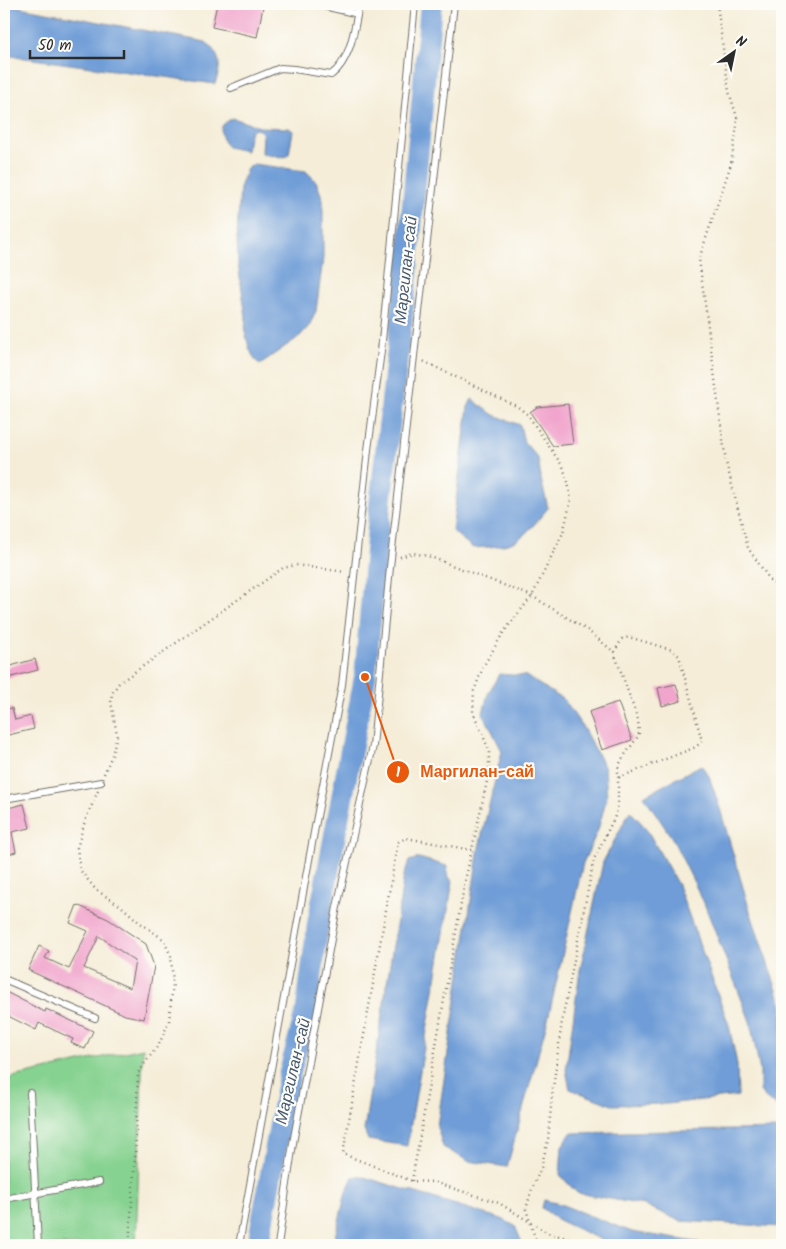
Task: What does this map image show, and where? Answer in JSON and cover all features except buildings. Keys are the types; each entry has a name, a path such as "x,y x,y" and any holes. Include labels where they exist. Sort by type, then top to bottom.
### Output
{"lane":[{"path":"315,4 354,13 359,6 376,4"},
{"path":"239,1245 342,685 381,351 415,4"},
{"path":"278,1245 292,1143 335,916 373,746 413,356 454,4"},
{"path":"231,88 280,68 331,74 338,70 351,45 359,6"},
{"path":"4,799 101,782"},
{"path":"4,979 95,1018"},
{"path":"30,1094 38,1245"},
{"path":"4,1199 99,1182"}],"path":[{"path":"717,4 729,92 738,120 731,164 699,259 726,462 748,548 770,580 782,590"},
{"path":"412,1181 463,890 489,772 489,750 473,712 474,691 483,668 503,633 532,596 563,533 571,500 563,467 528,415 518,407 413,356"},
{"path":"390,567 400,557 413,553 428,556 532,596 587,630 614,652 638,720 639,734 618,768 618,804 616,814 594,859 562,1021 548,1140 541,1168 526,1209 536,1245"},
{"path":"129,1245 138,1073 159,1044 169,1022 174,983 171,956 163,939 121,906 96,890 80,870 78,848 86,821 112,755 117,735 111,702 112,693 119,683 283,568 296,565 354,573"},
{"path":"614,652 622,640 629,637 672,650 679,656 702,741 696,747 618,778"},
{"path":"472,850 406,838 398,842 343,1154 412,1181 433,1182 499,1203 548,1234 587,1245"}],"green space":[{"path":"143,1048 136,1245 4,1245 4,1079"}],"water":[{"path":"4,4 206,42 215,52 219,61 219,71 215,84 4,55"},
{"path":"233,118 260,127 289,128 293,131 289,154 282,157 262,154 263,134 257,129 251,130 246,151 227,147 222,138 221,130 224,124"},
{"path":"254,164 306,171 316,181 323,200 323,259 316,311 310,325 299,337 260,364 255,360 249,348 245,331 246,317 238,264 237,236 240,188 247,168"},
{"path":"472,399 492,414 520,425 524,442 538,458 548,508 534,525 517,540 490,547 473,548 452,531 468,407"},
{"path":"499,674 526,676 564,700 582,726 605,768 607,797 598,830 583,863 549,1015 507,1167 468,1161 443,1147 437,1126 479,847 502,751 483,713 488,694"},
{"path":"701,765 709,776 749,908 781,1002 782,1106 779,1108 766,1099 760,1091 760,1071 750,1021 704,903 672,838 644,796"},
{"path":"630,811 646,828 678,885 729,1025 737,1064 738,1096 667,1104 612,1105 570,1089 566,1070 580,970 603,862"},
{"path":"419,858 447,866 449,878 453,881 407,1146 368,1140 364,1130 404,875 409,861"},
{"path":"782,1129 782,1227 680,1221 644,1205 577,1193 560,1175 562,1146 571,1133"},
{"path":"353,1177 364,1177 502,1219 515,1226 523,1245 333,1245 346,1192"},
{"path":"544,1200 560,1204 632,1232 716,1245 608,1245 558,1220 542,1208"}],"waterway":[{"name":"Маргилан-сай","path":"258,1245 289,1076 307,1008 318,924 365,677 380,505 407,271 431,4"}],"place":[{"name":"Маргилан-сай","path":"365,677"}]}
